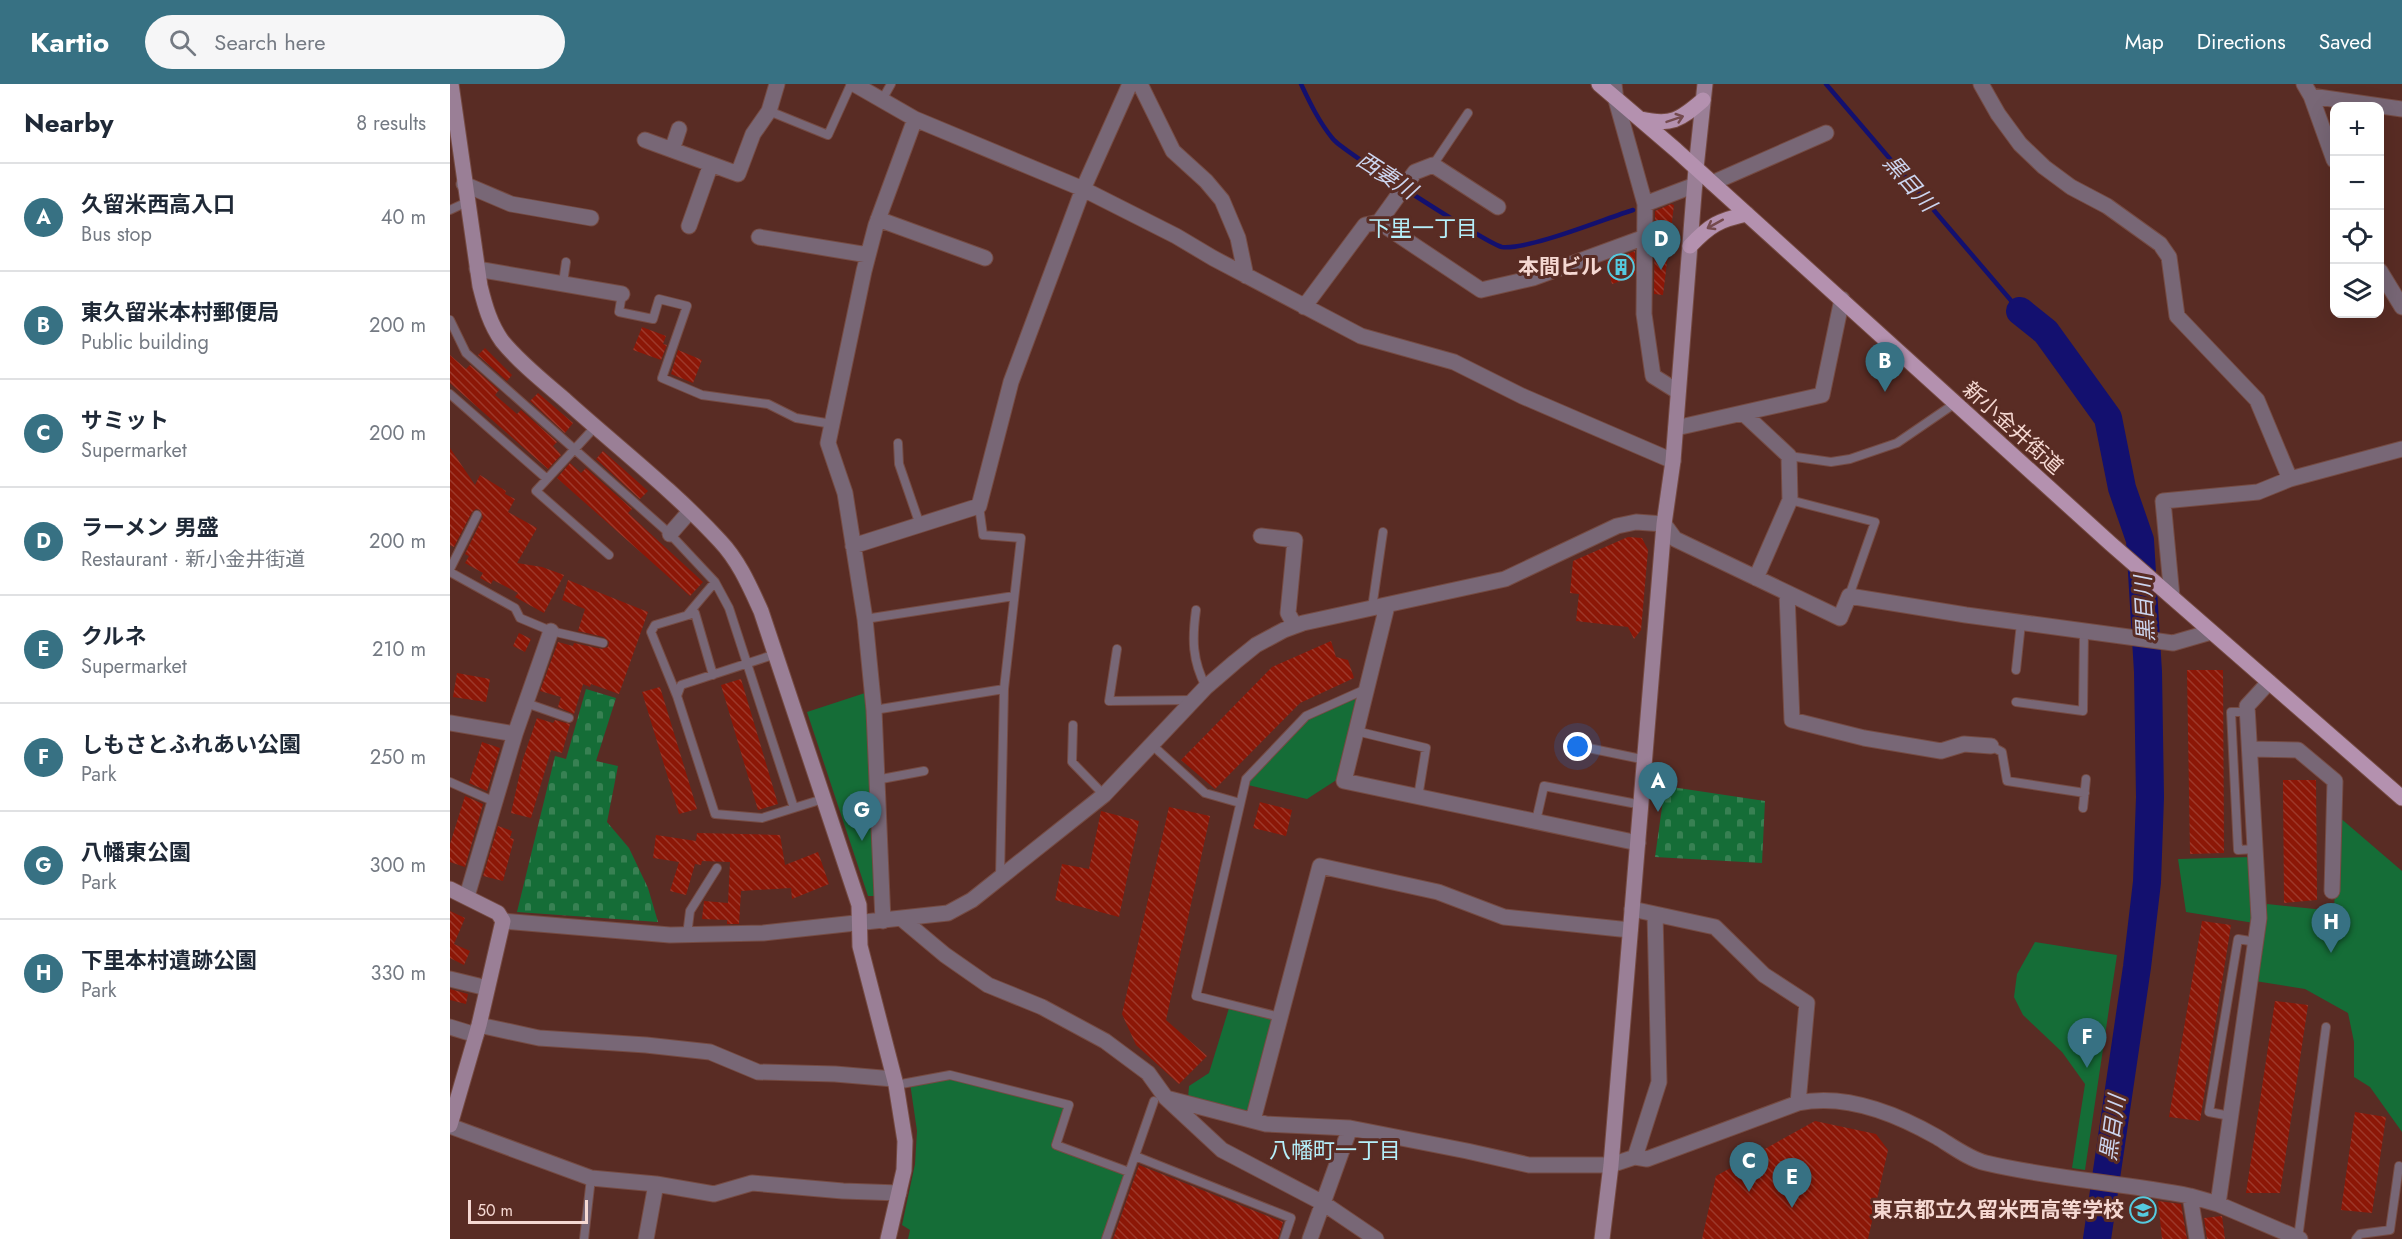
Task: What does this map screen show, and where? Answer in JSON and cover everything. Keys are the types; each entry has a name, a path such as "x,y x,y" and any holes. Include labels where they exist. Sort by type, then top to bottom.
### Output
{"main road":[{"name":"新小金井街道","path":"1599,84 1842,299 1954,404 2111,544 2402,798"},
{"path":"1641,119 1660,123 1674,120 1688,113 1703,100"},
{"path":"1690,246 1707,228 1721,220 1747,214"}],"street":[{"path":"451,84 477,268 486,309 503,342 532,371 722,542 740,567 761,611 859,905 860,946 895,1082 906,1154 900,1193 888,1239"},
{"path":"645,140 738,174 753,134 769,111 777,84"},
{"path":"852,84 915,119 1083,189 1176,236 1246,276 1361,336 1454,362 1522,396 1673,461"},
{"path":"853,546 979,506 1011,382 1083,189 1130,84"},
{"path":"1140,84 1173,151 1206,181 1222,200 1238,238 1246,276"},
{"path":"1614,84 1616,100 1645,204 1644,314 1653,376 1677,391"},
{"path":"1602,1239 1611,1164 1664,524 1673,461 1677,391 1705,84"},
{"path":"1981,84 2014,136 2044,167 2071,187 2107,206 2160,244 2169,256 2177,316 2256,400 2290,479"},
{"path":"2307,90 2402,109"},
{"path":"2307,90 2332,156"},
{"path":"883,921 874,710 865,619 845,493 828,442 868,255 878,219 915,119"},
{"path":"672,150 679,129"},
{"path":"1712,183 1826,133"},
{"path":"689,226 711,164"},
{"path":"1304,307 1365,225 1379,222 1415,172 1433,165 1498,207"},
{"path":"464,184 512,204 591,218"},
{"path":"1645,204 1695,185"},
{"path":"878,219 985,258"},
{"path":"1379,222 1480,290 1533,279 1645,237"},
{"path":"759,237 868,255"},
{"path":"477,268 622,294"},
{"path":"2384,279 2402,307"},
{"path":"1676,428 1822,395 1842,299"},
{"path":"1743,413 1789,456 1790,500 1756,578"},
{"path":"2167,592 2163,501 2258,492 2290,479 2402,450"},
{"path":"670,534 690,511"},
{"path":"503,921 567,928 687,935 763,933 948,913 972,900 1104,795 1206,687 1256,645 1294,626 1505,579 1617,526 1636,522 1664,524 1675,539 1840,618 1849,596 2173,644 2211,632"},
{"path":"1261,536 1295,540 1288,613 1294,626"},
{"path":"1787,594 1792,720 1864,738 1941,751 1964,744 1992,746"},
{"path":"1387,606 1344,781 1638,843"},
{"path":"466,896 515,734 551,631"},
{"path":"2218,1204 2259,918 2247,706 2269,682"},
{"path":"450,723 515,734"},
{"path":"2250,749 2298,750 2335,781 2332,891"},
{"path":"1253,1120 1320,866 1438,892 1504,917 1630,930"},
{"path":"450,889 498,913 503,921 477,1030 450,1126 591,1178 656,1184 714,1194 752,1183 843,1191 900,1193"},
{"path":"1632,909 1715,927 1764,975 1807,1003 1798,1102"},
{"path":"1635,1157 1659,1082 1655,914"},
{"path":"902,919 945,955 988,985 1042,1007 1102,1039 1148,1073 1160,1099 1222,1150 1323,1203 1376,1239"},
{"path":"450,979 487,988"},
{"path":"450,1027 539,1038 710,1052 758,1072 835,1074 895,1082"},
{"path":"1160,1099 1266,1124 1350,1128 1467,1150 1528,1165 1611,1164 1635,1157 1647,1159 1798,1102 1813,1099 1844,1101 1891,1114 1915,1124 1983,1162 2190,1196 2218,1204 2279,1235 2299,1239"},
{"path":"1310,1239 1350,1128"},
{"path":"646,1239 656,1184"},
{"path":"2190,1196 2197,1239"}],"lane":[{"path":"769,111 828,135 852,84"},
{"path":"882,100 891,84"},
{"path":"1433,165 1468,113"},
{"path":"450,210 467,202"},
{"path":"563,283 566,262"},
{"path":"622,294 619,312 653,319 658,299 687,306 662,378 702,395 768,404 796,418 832,424"},
{"path":"450,320 466,353 670,534 715,582 729,608 794,808"},
{"path":"450,394 547,479"},
{"path":"1789,456 1831,462 1850,459 1897,442 1954,404"},
{"path":"595,427 536,491 609,555"},
{"path":"898,443 899,464 920,525"},
{"path":"1790,500 1875,522 1849,596"},
{"path":"979,506 983,535 1021,538 1004,690 1000,877"},
{"path":"477,515 450,571 515,608 520,618 551,631 603,643"},
{"path":"1372,608 1383,532"},
{"path":"688,615 715,582"},
{"path":"865,619 1014,596"},
{"path":"1196,610 1193,633 1196,667 1206,687"},
{"path":"713,675 695,613 655,625 651,632 677,696 715,814 762,818 823,799"},
{"path":"2016,670 2021,623"},
{"path":"2016,702 2083,711 2084,631"},
{"path":"1117,649 1109,701 1195,700"},
{"path":"677,696 681,685 776,654"},
{"path":"1280,1017 1196,996 1246,779 1306,716 1367,689"},
{"path":"874,710 1004,690"},
{"path":"526,704 569,718"},
{"path":"2248,712 2231,712 2238,850 2256,849"},
{"path":"1073,725 1072,762 1104,795"},
{"path":"1356,731 1426,748 1418,796"},
{"path":"1569,744 1646,760"},
{"path":"1152,746 1205,793 1240,803"},
{"path":"1992,746 2002,752 2007,781 2085,793"},
{"path":"876,780 924,771"},
{"path":"2083,808 2086,779"},
{"path":"450,782 495,802"},
{"path":"1536,821 1544,786 1642,805"},
{"path":"687,935 690,911 717,868"},
{"path":"2230,1116 2209,1112 2238,939 2256,942"},
{"path":"2299,1239 2326,1027"},
{"path":"895,1082 950,1076 1069,1106 1056,1145 1129,1172"},
{"path":"1106,1239 1135,1155 1160,1099"},
{"path":"1135,1155 1291,1218 1284,1239"},
{"path":"2356,1239 2360,1234 2390,1230 2399,1166"},
{"path":"584,1239 591,1178"}],"green space":[{"path":"586,689 616,698 596,761 618,766 607,822 629,848 648,888 658,922 517,912 555,756 566,759"},
{"path":"868,692 877,896 868,896 807,712"},
{"path":"1360,694 1338,779 1307,799 1248,785 1249,780 1308,719"},
{"path":"1665,786 1765,801 1762,863 1655,857"},
{"path":"2338,816 2402,871 2402,1132 2370,1087 2354,1077 2354,1042 2348,1013 2305,989 2255,981 2267,904 2334,911"},
{"path":"2251,857 2254,923 2186,912 2178,859"},
{"path":"2035,942 2117,955 2085,1170 2072,1168 2085,1084 2062,1052 2023,1015 2014,997 2017,974"},
{"path":"1229,1008 1275,1019 1249,1113 1188,1098 1189,1086 1209,1073"},
{"path":"953,1076 1067,1105 1056,1145 1128,1171 1105,1239 908,1239 910,1230 902,1225 915,1164 917,1131 910,1083"}],"building":[{"path":"1671,204 1674,205 1663,295 1654,294 1655,211"},
{"name":"本間ビル","path":"1635,251 1635,274 1612,284 1606,262"},
{"path":"642,327 666,336 663,344 667,345 661,360 633,350"},
{"path":"485,348 512,375 507,381 478,355"},
{"path":"678,350 702,360 693,383 671,374"},
{"path":"450,355 466,369 470,365 499,390 495,395 517,414 521,410 557,442 553,446 561,455 548,469 450,383"},
{"path":"538,393 573,423 565,433 530,401"},
{"path":"450,448 475,485 480,475 506,491 505,494 515,499 508,512 537,528 517,563 542,567 564,575 544,613 515,597 518,593 493,580 491,584 480,578 483,573 465,563 469,556 465,554 483,517 480,510 476,509 472,512 454,547 450,545"},
{"path":"603,451 648,491 640,499 596,459"},
{"path":"570,463 581,473 586,468 632,509 628,513 703,582 690,596 557,478"},
{"path":"1628,537 1642,538 1648,550 1641,630 1634,639 1628,627 1576,621 1579,594 1570,593 1573,561"},
{"path":"568,580 648,612 619,694 591,684 590,687 583,684 574,714 558,707 561,697 540,691 558,642 602,649 608,647 609,642 604,637 578,631 585,609 562,600"},
{"path":"519,633 531,639 525,652 513,646"},
{"path":"1331,641 1336,657 1348,660 1354,678 1300,703 1215,789 1181,760 1272,667"},
{"path":"2187,670 2223,670 2224,853 2190,854"},
{"path":"457,673 490,679 486,702 453,697"},
{"path":"741,679 778,804 758,810 721,685"},
{"path":"660,687 697,809 679,814 642,692"},
{"path":"537,718 553,723 555,720 570,724 562,753 551,750 531,818 511,813 523,759"},
{"path":"482,742 500,748 487,791 469,783"},
{"path":"2283,780 2316,780 2317,900 2284,903"},
{"path":"465,796 483,804 465,867 450,862 450,844"},
{"path":"1260,802 1292,810 1286,836 1253,828"},
{"path":"1169,807 1210,816 1166,1020 1207,1056 1179,1084 1136,1045 1122,1014"},
{"path":"1101,811 1139,821 1119,917 1055,900 1062,864 1089,869"},
{"path":"498,826 512,831 510,838 514,839 503,881 483,876"},
{"path":"697,833 780,835 785,865 818,852 829,884 792,899 791,888 741,891 739,924 727,924 727,920 702,919 704,901 728,903 730,862 702,861 701,865 695,864 686,895 670,891 679,862 653,858 656,835 696,841"},
{"path":"450,911 465,918 454,944 470,951 464,965 450,958"},
{"path":"2202,921 2231,925 2200,1121 2169,1117"},
{"path":"450,989 468,994 466,1004 450,1000"},
{"path":"2275,1001 2308,1005 2280,1193 2246,1193"},
{"path":"2355,1112 2386,1117 2372,1213 2341,1210"},
{"path":"1815,1121 1876,1134 1888,1150 1868,1239 1702,1239 1716,1176"},
{"path":"1139,1165 1283,1222 1278,1239 1113,1239"},
{"path":"2158,1201 2181,1204 2187,1239 2162,1239"},
{"path":"2222,1216 2225,1239 2207,1239 2204,1218"}],"waterway":[{"name":"西妻川","path":"1301,84 1323,126 1333,139 1388,178 1502,247 1514,247 1548,239 1633,210"},
{"name":"黒目川","path":"1826,84 2020,311"},
{"name":"黒目川","path":"2020,311 2046,332 2108,418 2122,488 2140,540 2148,672 2150,797 2147,882 2137,967 2097,1239"}],"place":[{"name":"本間ビル","path":"1621,267"},
{"name":"ラーメン 男盛","path":"1661,270"},
{"name":"東久留米本村郵便局","path":"1885,392"},
{"name":"久留米西高入口","path":"1658,812"},
{"name":"八幡東公園","path":"862,841"},
{"name":"下里本村遺跡公園","path":"2331,953"},
{"name":"しもさとふれあい公園","path":"2087,1068"},
{"name":"サミット","path":"1749,1192"},
{"name":"クルネ","path":"1792,1208"},
{"name":"東京都立久留米西高等学校","path":"2143,1210"}],"district":[{"name":"下里一丁目","path":"1423,228"},
{"name":"八幡町一丁目","path":"1335,1150"}]}
